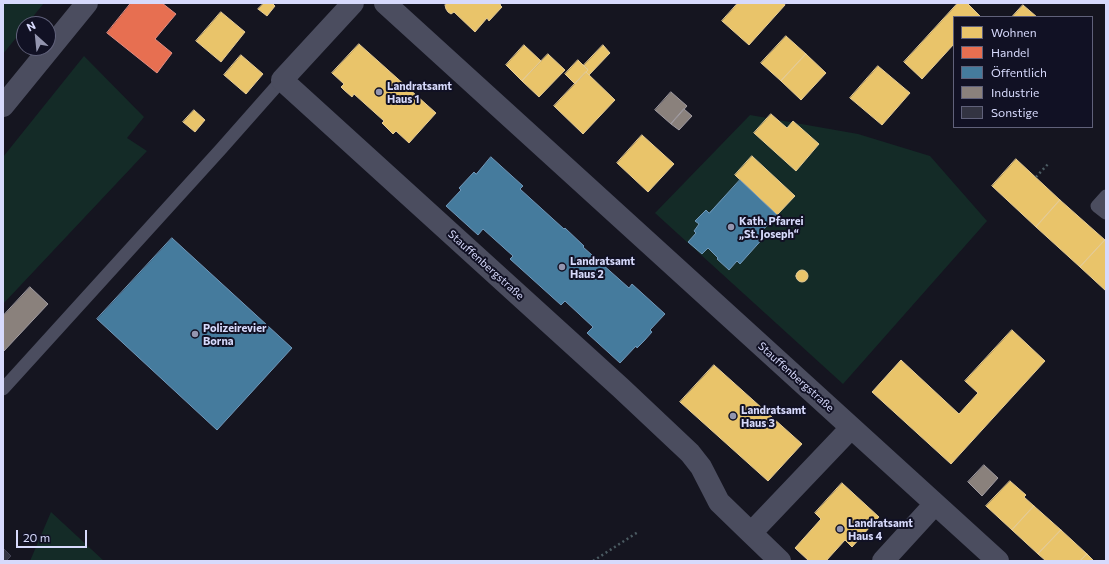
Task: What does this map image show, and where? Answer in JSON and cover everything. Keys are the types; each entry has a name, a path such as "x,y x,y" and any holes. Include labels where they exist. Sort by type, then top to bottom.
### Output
{"street":[{"path":"3,106 87,3"},
{"path":"282,80 353,3"},
{"name":"Stauffenbergstraße","path":"385,3 998,561"},
{"name":"Stauffenbergstraße","path":"282,80 686,448 701,467 719,502 780,561"},
{"path":"751,534 851,428"},
{"path":"883,561 935,504"}],"lane":[{"path":"3,389 282,80"},
{"path":"1106,196 1097,206 1106,213"}],"path":[{"path":"1036,178 1049,163"},
{"path":"592,561 638,532"}],"green space":[{"path":"3,3 44,3 33,16 16,16 16,38 3,54"},
{"path":"84,56 144,117 127,138 147,151 3,304 3,157"},
{"path":"750,115 858,134 930,156 987,221 843,384 655,213"},
{"path":"51,512 104,561 30,561"}],"building: Wohnen":[{"path":"264,3 272,3 275,6 267,16 258,9"},
{"path":"447,3 501,3 500,5 502,7 489,21 487,18 475,32 454,12 451,14 448,12 445,5"},
{"path":"738,3 784,3 785,5 749,45 722,21"},
{"path":"958,3 967,3 980,16 953,16 953,45 922,79 904,62"},
{"path":"1023,5 1036,16 1013,16"},
{"path":"221,12 245,32 221,62 196,41"},
{"path":"786,36 806,54 781,81 761,63"},
{"name":"Landratsamt Haus 1","path":"359,44 436,113 409,143 396,131 393,134 382,123 384,121 354,94 352,97 344,90 341,87 344,84 332,73"},
{"path":"524,45 541,61 522,81 506,65"},
{"path":"603,45 610,53 589,75 586,72 588,70 584,65"},
{"path":"548,54 565,70 539,97 522,81"},
{"path":"806,54 826,73 801,100 781,81"},
{"path":"241,55 263,74 246,94 224,75"},
{"path":"578,60 588,70 575,84 565,74"},
{"path":"878,66 910,93 882,125 850,98"},
{"path":"586,72 615,100 583,134 554,106"},
{"path":"194,110 205,120 195,132 183,122"},
{"path":"771,114 787,128 793,121 819,144 796,171 754,133"},
{"path":"642,135 674,164 648,192 617,163"},
{"path":"752,156 795,196 777,215 735,175"},
{"path":"1016,159 1060,200 1036,227 992,186"},
{"path":"1060,200 1105,240 1080,267 1036,227"},
{"path":"1105,240 1106,241 1106,291 1080,267"},
{"path":"802,270 806,272 808,276 806,280 802,282 798,280 796,276 798,272"},
{"path":"1012,330 1045,361 951,464 872,392 901,360 959,414 978,393 965,381"},
{"name":"Landratsamt Haus 3","path":"714,365 802,444 768,481 680,402"},
{"path":"1010,481 1026,495 1024,497 1034,506 1012,530 986,506"},
{"name":"Landratsamt Haus 4","path":"842,483 879,517 852,547 845,540 826,561 809,561 795,548 821,519 815,513"},
{"path":"1034,506 1061,530 1038,554 1012,530"},
{"path":"1061,530 1087,554 1080,561 1046,561 1038,554"},
{"path":"1087,554 1094,561 1080,561"}],"building: Handel":[{"path":"131,3 162,3 176,14 155,39 172,53 157,73 107,33"}],"building: Öffentlich":[{"name":"Landratsamt Haus 2","path":"491,157 523,186 520,189 564,229 565,228 584,246 583,247 629,288 632,284 665,314 650,330 652,332 644,341 637,348 636,346 620,363 587,333 593,327 565,301 561,305 510,259 513,256 483,229 478,235 446,206 461,190 459,188 474,172 476,174"},
{"name":"Kath. Pfarrei „St. Joseph“","path":"740,180 777,215 761,232 765,236 740,264 737,261 729,270 708,248 702,254 688,242 696,233 694,231 699,224 695,221 706,210 709,213"},
{"name":"Polizeirevier Borna","path":"172,238 292,348 217,430 97,319"}],"building: Industrie":[{"path":"671,92 687,106 671,124 655,110"},
{"path":"684,109 692,116 679,130 671,124"},
{"path":"30,287 48,304 3,352 3,316"},
{"path":"984,465 998,478 982,496 968,482"}],"building: Sonstige":[{"path":"3,548 11,556 6,561 3,561"}],"place":[{"name":"Landratsamt Haus 1","path":"379,92"},
{"name":"Kath. Pfarrei „St. Joseph“","path":"731,227"},
{"name":"Landratsamt Haus 2","path":"562,267"},
{"name":"Polizeirevier Borna","path":"195,334"},
{"name":"Landratsamt Haus 3","path":"733,416"},
{"name":"Landratsamt Haus 4","path":"840,529"}]}
